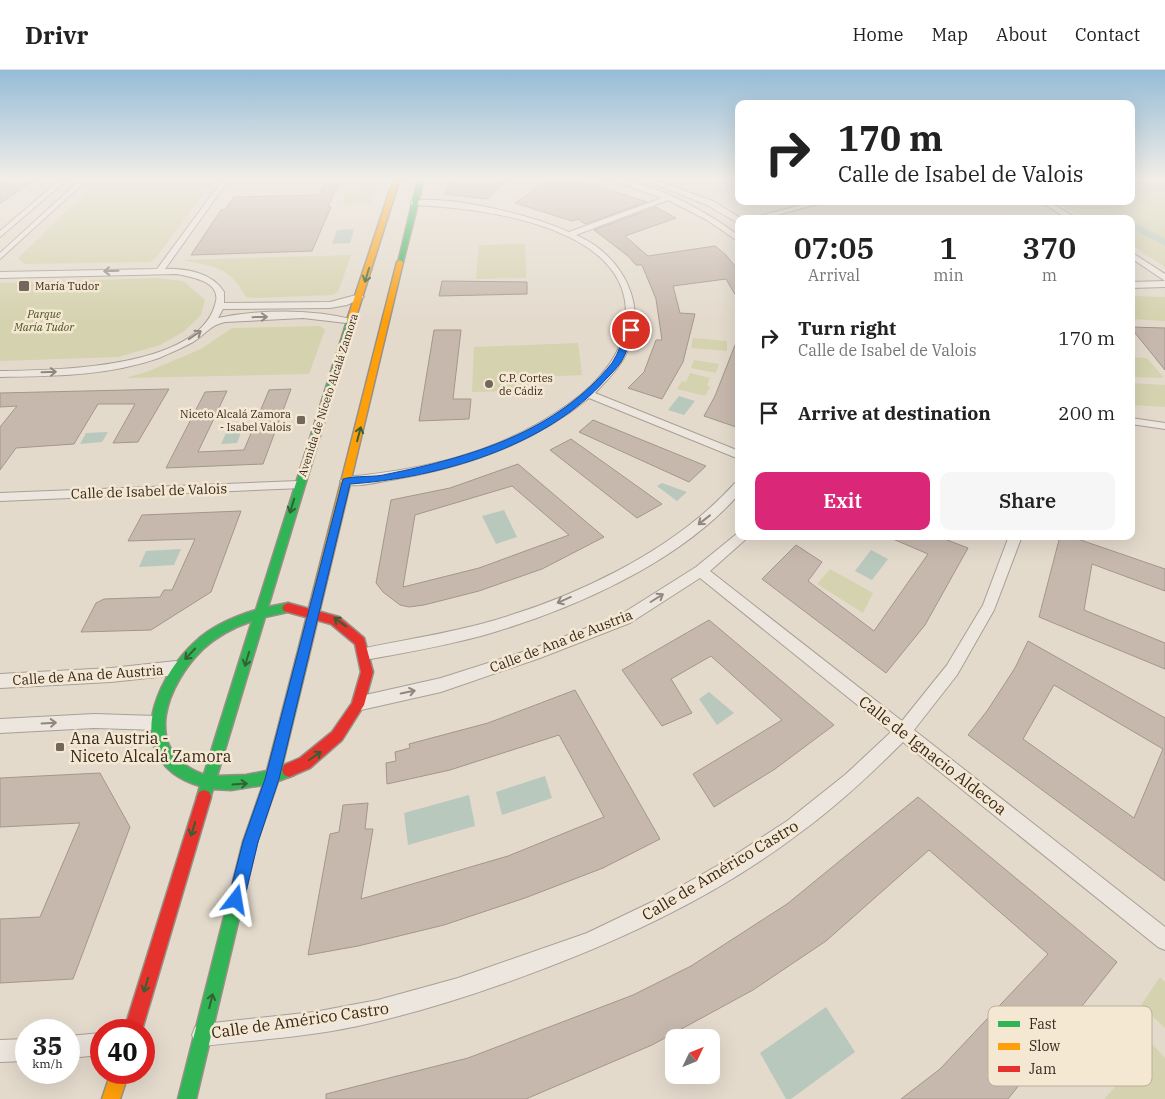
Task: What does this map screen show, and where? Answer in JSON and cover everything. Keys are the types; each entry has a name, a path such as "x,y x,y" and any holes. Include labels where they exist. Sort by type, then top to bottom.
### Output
{"street":[{"path":"0,235 10,226"},
{"path":"0,257 34,226"},
{"path":"160,270 192,226"},
{"name":"Avenida de Niceto Alcalá Zamora","path":"136,1019 298,485 382,226"},
{"path":"187,1099 250,842 272,779 408,226"},
{"path":"346,481 385,478 444,465 488,451 528,434 561,415 588,394 617,362 631,330 631,301 619,275 598,252 570,234 548,226"},
{"path":"570,234 592,226"},
{"path":"718,226 735,237"},
{"path":"1135,257 1165,278"},
{"path":"0,275 177,271 204,278 216,286 221,293 220,306 212,322"},
{"path":"1135,285 1165,284"},
{"path":"220,306 245,308 330,305 344,303 360,296"},
{"path":"0,374 102,370 142,361 178,346 212,322 240,317 328,316 352,322"},
{"path":"588,394 735,453"},
{"path":"1135,422 1165,426"},
{"name":"Calle de Isabel de Valois","path":"0,497 298,485"},
{"path":"365,654 456,636 540,610 614,578 676,542 725,503 735,491"},
{"name":"Calle de Ana de Austria","path":"361,703 441,685 535,654 625,619 701,570 737,540"},
{"name":"Calle de Américo Castro","path":"203,1035 376,1012 459,988 598,939 680,897 770,843 830,801 903,732 962,656 988,611 1007,568 1015,540"},
{"name":"Calle de Ignacio Aldecoa","path":"701,570 1165,940"},
{"path":"288,608 314,610 338,619 355,634 365,654 367,678 361,703 347,726 327,748 301,766 272,779 238,786 208,783 180,770 163,750 157,723 162,695 176,668 194,649 214,633 237,620 261,612 288,608"},
{"name":"Calle de Ana de Austria","path":"0,681 111,675 176,668"},
{"path":"0,726 94,721 157,723"},
{"path":"0,1051 15,1050"},
{"path":"111,1099 116,1084"}],"green space":[{"path":"52,226 179,226 155,259 149,262 25,264 18,258"},
{"path":"1135,226 1165,226 1165,267 1135,248"},
{"path":"525,244 526,278 476,279 479,245"},
{"path":"351,255 338,292 332,295 255,298 246,297 240,287 227,273 212,266 181,260"},
{"name":"Parque María Tudor","path":"156,278 183,281 205,300 201,315 183,332 160,345 118,357 0,361 0,283"},
{"path":"1135,296 1165,297 1165,321 1135,319"},
{"path":"320,326 325,330 309,374 126,378 149,371 201,349 232,328"},
{"path":"693,338 727,341 727,351 691,348"},
{"path":"578,343 582,375 515,378 515,391 472,392 474,347"},
{"path":"1135,357 1147,358 1164,378 1135,377"},
{"path":"694,360 719,364 716,373 691,368"},
{"path":"690,373 710,378 707,385 710,387 705,396 677,389 682,381 686,382"},
{"path":"1135,383 1165,385 1165,407 1135,405"},
{"path":"830,569 873,593 863,613 817,584"},
{"path":"1160,977 1165,982 1165,1028 1152,1016 1152,1006 1141,1005"},
{"path":"1152,1046 1165,1058 1165,1099 1104,1099 1116,1086 1152,1086"}],"shaded area":[{"path":"1135,226 1140,226 1165,239 1165,246 1135,230"},
{"path":"354,229 350,243 332,244 337,230"},
{"path":"679,396 695,401 684,415 668,410"},
{"path":"244,425 237,443 221,444 229,426"},
{"path":"108,432 102,442 80,444 86,433"},
{"path":"662,483 687,492 677,501 657,486"},
{"path":"504,510 517,537 496,544 482,516"},
{"path":"181,549 174,565 139,567 146,551"},
{"path":"871,550 888,559 872,580 855,571"},
{"path":"709,692 734,713 717,725 699,699"},
{"path":"545,776 552,798 502,815 496,792"},
{"path":"469,795 475,826 408,845 404,813"},
{"path":"826,1007 855,1052 791,1099 786,1099 760,1053"}],"building":[{"path":"210,226 323,226 312,251 191,255"},
{"path":"605,226 653,226 625,236 648,256 715,246 735,266 735,294 726,279 673,286 680,313 695,314 683,362 662,399 628,388 644,372 656,340 662,340 656,299 642,265 636,265 628,256 594,230"},
{"path":"442,281 527,282 527,294 439,296"},
{"path":"1135,327 1165,328 1165,370 1135,333"},
{"path":"434,330 461,330 453,399 471,399 469,419 419,421"},
{"path":"735,345 735,427 704,416 715,396"},
{"path":"169,389 138,442 113,443 135,404 98,404 74,444 16,448 0,470 0,427 17,406 0,407 0,393"},
{"path":"291,389 263,464 166,468 205,392 227,391 198,452 244,450 269,390"},
{"path":"593,420 706,466 689,482 579,432"},
{"path":"571,439 662,504 637,518 550,450"},
{"path":"518,464 604,537 542,569 479,591 424,605 409,607 400,605 383,592 376,583 391,500 450,488","holes":["512,486 569,535 479,568 403,587 415,515"]},
{"path":"241,511 211,592 151,630 81,632 96,603 104,599 160,597 164,590 172,590 195,539 128,541 142,515"},
{"path":"895,540 947,540 968,548 925,625 886,673 762,579 796,545 822,562 808,581 874,631 928,554"},
{"path":"1059,540 1081,540 1165,569 1165,591 1092,564 1084,610 1165,643 1165,669 1039,617"},
{"path":"709,620 834,725 775,769 714,807 693,774 782,720 711,656 671,679 692,713 662,726 622,670"},
{"path":"1028,641 1165,718 1165,881 968,735 987,711 1015,668","holes":["1054,685 1163,749 1134,818 1023,739"]},
{"path":"575,690 660,839 603,868 525,898 444,925 358,946 308,955 330,834 339,832 343,805 368,803 365,829 373,829 361,899 508,856 604,817 559,735 450,770 387,784 386,763 396,761 395,752 410,748 409,744 488,723"},
{"path":"100,773 130,827 73,979 0,983 0,919 40,917 80,823 0,827 0,778"},
{"path":"918,797 1117,962 1082,1006 999,1006 1048,954 929,850 826,941 753,990 681,1029 665,1029 665,1038 652,1045 526,1099 326,1099 326,1094 468,1058 633,995 691,966 787,904"},
{"path":"988,1018 988,1086 1018,1086 1008,1099 901,1099 940,1069"}],"traffic: fast":[{"path":"400,262 409,226"},
{"path":"204,797 351,320"},
{"path":"288,608 240,620 221,629 199,645 173,677 164,696 159,715 158,734 163,751 176,767 188,775 202,780 231,784 261,779 289,770"},
{"path":"187,1099 250,842 272,779 302,659"}],"traffic: slow":[{"path":"351,320 381,226"},
{"path":"302,659 400,262"},
{"path":"111,1099 116,1084"}],"traffic: jam":[{"path":"288,608 335,620 360,642 367,672 358,705 337,736 305,763 289,770"},
{"path":"136,1019 204,797"}],"place":[{"name":"María Tudor","path":"24,286"},
{"name":"C.P. Cortes de Cádiz","path":"489,384"},
{"name":"Niceto Alcalá Zamora - Isabel Valois","path":"301,420"},
{"name":"Ana Austria - Niceto Alcalá Zamora","path":"60,747"}],"route":[{"path":"236,900 250,842 272,779 346,481 385,478 444,465 488,451 528,434 561,415 588,394 617,362 631,330"}]}
